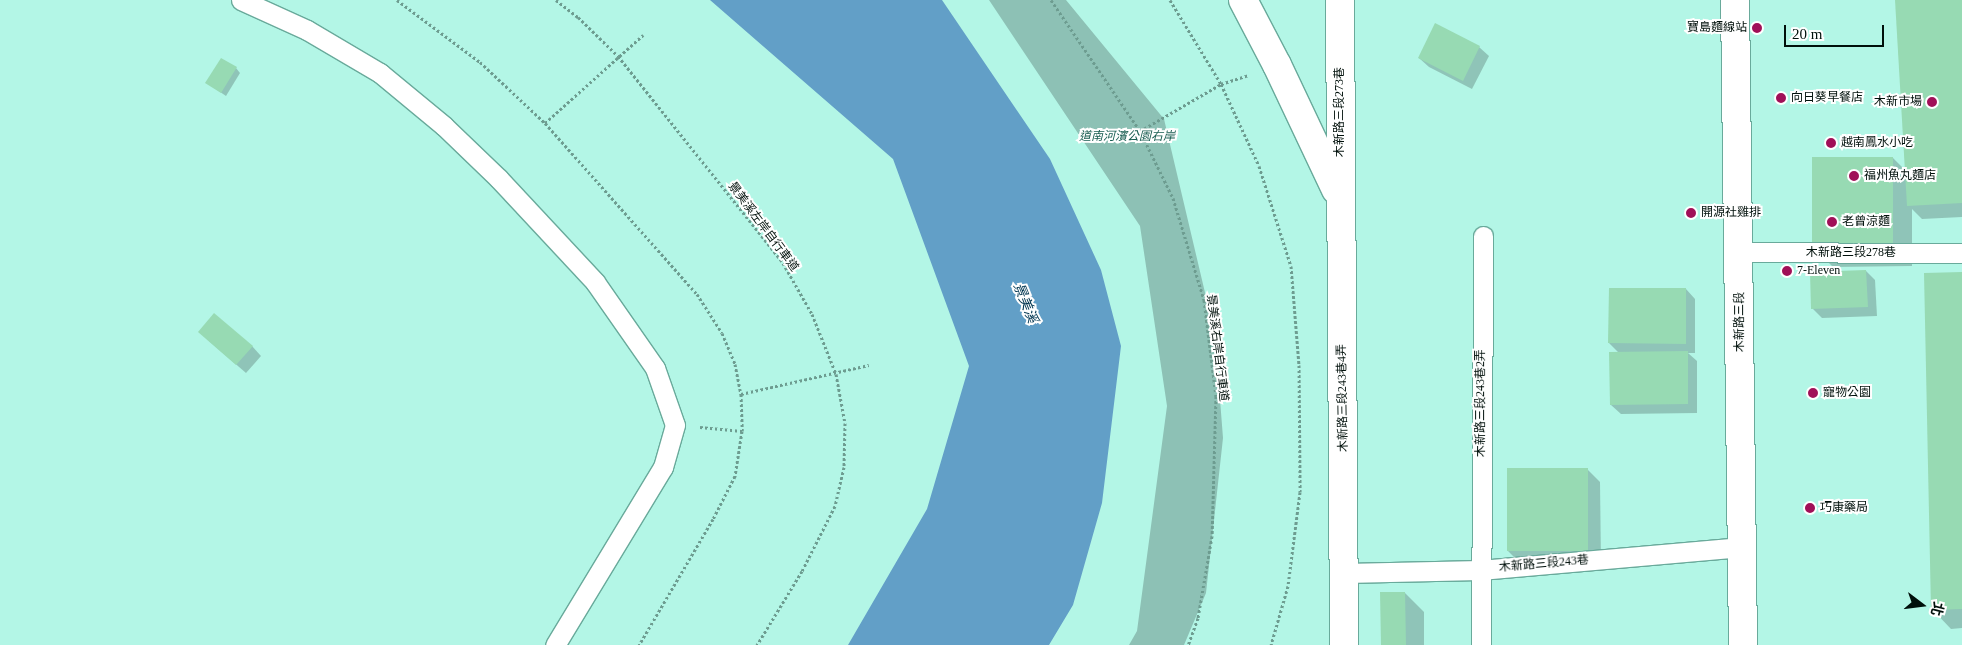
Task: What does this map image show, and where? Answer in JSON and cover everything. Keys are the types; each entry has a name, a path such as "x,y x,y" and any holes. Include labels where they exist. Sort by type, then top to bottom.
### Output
{"street":[{"path":"1244,0 1277,65 1340,211"},
{"name":"木新路三段273巷","path":"1340,0 1340,211"},
{"name":"木新路三段","path":"1735,0 1740,252 1743,645"},
{"name":"木新路三段243巷4弄","path":"1340,211 1345,573 1342,599"},
{"path":"1330,645 1342,599"},
{"path":"1342,599 1344,645"}],"lane":[{"path":"241,0 307,30 380,73 444,126 499,179 595,282 655,368 675,425 663,468 555,645"},
{"name":"木新路三段243巷2弄","path":"1481,645 1483,236"},
{"name":"木新路三段278巷","path":"1740,252 1962,253"},
{"name":"木新路三段243巷","path":"1345,573 1480,570 1742,547"}],"path":[{"name":"景美溪左岸自行車道","path":"556,0 578,17 618,56 783,263 812,314 836,374 845,423 844,467 835,506 802,571 757,645"},
{"name":"景美溪右岸自行車道","path":"1051,0 1140,131 1173,198 1204,300 1216,396 1212,536 1198,618 1188,645"},
{"path":"1170,0 1221,84 1259,166 1291,266 1299,365 1300,492 1288,586 1271,645"},
{"path":"545,123 643,35"},
{"path":"1140,131 1221,84"},
{"path":"741,394 869,365"},
{"path":"675,425 742,431"}],"green space":[{"name":"道南河濱公園右岸","path":"989,0 1066,0 1164,119 1215,335 1223,438 1206,593 1184,645 1129,645 1137,631 1167,406 1140,226"}],"water":[{"name":"景美溪","path":"710,0 942,0 1050,159 1101,270 1121,346 1102,503 1073,605 1049,645 848,645 927,509 969,366 893,159"}],"building":[{"name":"木新市場","path":"1895,0 1962,0 1962,203 1907,206"},
{"path":"1435,23 1480,46 1463,81 1418,58"},
{"path":"221,58 237,67 221,93 205,83"},
{"path":"1812,157 1893,157 1893,248 1812,248"},
{"path":"1866,270 1868,307 1811,309 1810,272"},
{"path":"1962,272 1962,609 1931,610 1924,273"},
{"path":"1609,288 1686,288 1686,344 1608,343"},
{"path":"214,313 253,346 236,365 198,332"},
{"path":"1688,351 1688,404 1610,405 1609,352"},
{"path":"1507,468 1588,468 1588,551 1507,551"},
{"path":"1380,592 1405,592 1406,645 1381,645"}],"place":[{"name":"寶島麵線站","path":"1757,28"},
{"name":"向日葵早餐店","path":"1781,98"},
{"name":"木新市場","path":"1932,102"},
{"name":"越南鳳水小吃","path":"1831,143"},
{"name":"福州魚丸麵店","path":"1854,176"},
{"name":"開源社雞排","path":"1691,213"},
{"name":"老曾涼麵","path":"1832,222"},
{"name":"7-Eleven","path":"1787,271"},
{"name":"寵物公園","path":"1813,393"},
{"name":"巧康藥局","path":"1810,508"}]}
